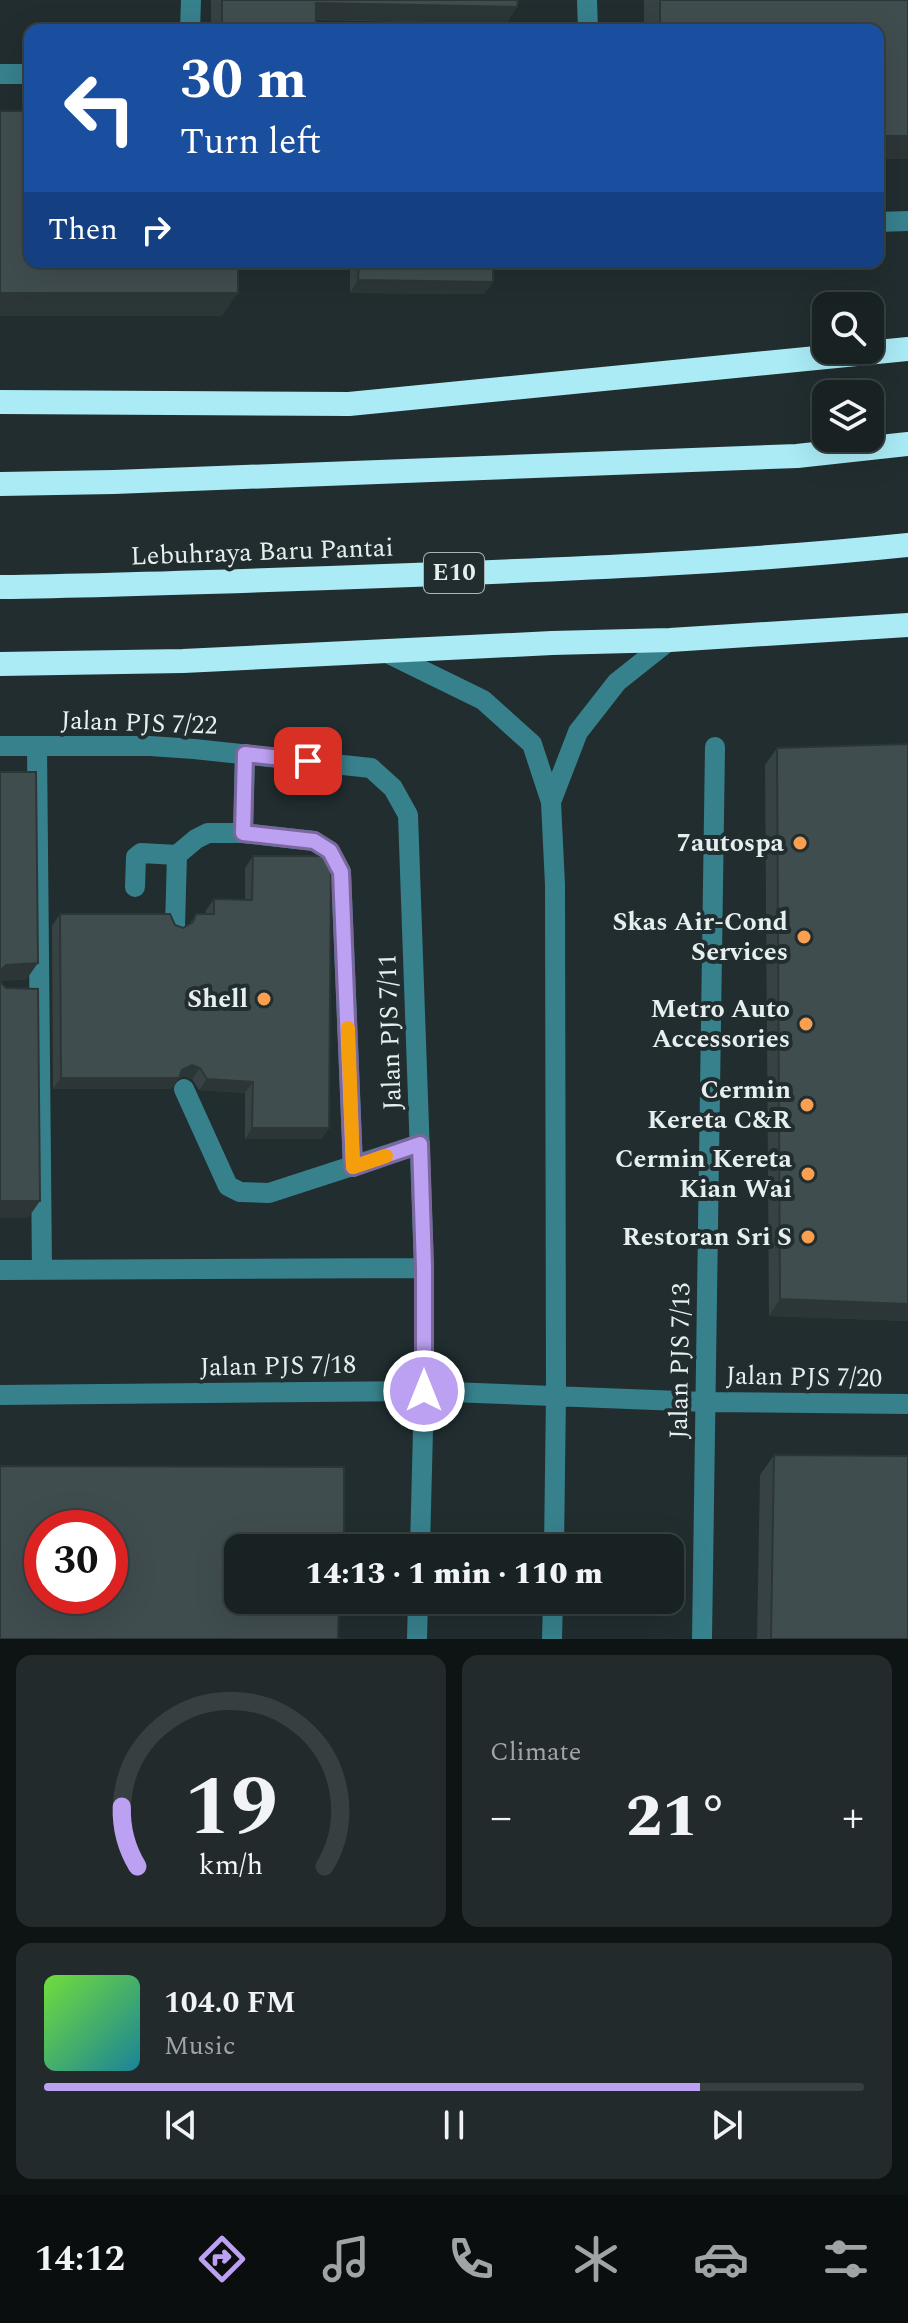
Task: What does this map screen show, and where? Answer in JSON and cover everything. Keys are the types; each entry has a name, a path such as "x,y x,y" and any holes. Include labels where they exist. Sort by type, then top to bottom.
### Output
{"highway":[{"path":"0,402 349,404 908,349"},
{"path":"0,484 797,456 908,444"},
{"name":"Lebuhraya Baru Pantai","path":"0,587 490,572 805,556 908,545"},
{"path":"0,664 183,661 670,640 908,625"}],"street":[{"path":"190,24 191,0"},
{"path":"587,0 588,24"},
{"path":"0,74 24,74"},
{"path":"884,222 908,221"},
{"path":"551,802 578,732 617,682 670,640"},
{"path":"385,652 483,700 532,744 551,802 555,885 554,1534"},
{"name":"Jalan PJS 7/22","path":"0,746 150,746 371,768"},
{"path":"37,746 42,1270"},
{"name":"Jalan PJS 7/13","path":"702,1639 715,747"},
{"path":"243,833 245,754"},
{"name":"Jalan PJS 7/11","path":"371,768 393,788 408,815 424,1268 420,1534"},
{"path":"135,887 136,857 141,853 177,855 208,833 243,833 314,841 330,851 341,872 353,1167"},
{"path":"175,926 177,855"},
{"path":"14,993 41,993"},
{"path":"184,1089 228,1186 240,1192 269,1193 420,1144"},
{"path":"0,1270 424,1268"},
{"name":"Jalan PJS 7/18","path":"0,1395 424,1391 556,1394"},
{"name":"Jalan PJS 7/20","path":"556,1394 705,1402 908,1404"},
{"path":"417,1639 418,1614"},
{"path":"552,1639 553,1614"}],"building":[{"path":"222,0 518,0 517,7 316,3 316,24 222,24"},
{"path":"660,0 908,0 908,136 884,136 884,24 660,24"},
{"path":"0,111 24,111 24,268 238,268 238,293 0,293"},
{"path":"359,268 493,268 493,282 358,280"},
{"path":"908,744 908,1304 780,1299 777,748"},
{"path":"0,772 36,772 38,963 6,965 0,971"},
{"path":"253,856 331,856 329,1128 252,1128 253,1082 207,1079 200,1068 192,1065 182,1070 179,1078 61,1078 60,914 170,914 175,925 183,928 193,922 196,914 214,914 214,899 252,900"},
{"path":"0,980 6,988 38,989 40,1201 0,1201"},
{"path":"774,1455 908,1456 908,1639 771,1639"},
{"path":"0,1466 344,1467 344,1534 224,1534 224,1614 339,1614 338,1639 0,1639"}],"slow traffic":[{"path":"348,1028 353,1167 386,1156"}],"place":[{"name":"7autospa","path":"800,843"},
{"name":"Skas Air-Cond Services","path":"804,937"},
{"name":"Shell","path":"264,999"},
{"name":"Metro Auto Accessories","path":"806,1024"},
{"name":"Cermin Kereta C&R","path":"807,1105"},
{"name":"Cermin Kereta Kian Wai","path":"808,1174"},
{"name":"Restoran Sri S","path":"808,1237"}],"route":[{"path":"308,761 245,754 243,833 314,841 330,851 341,872 353,1167 420,1144 424,1391"}]}
